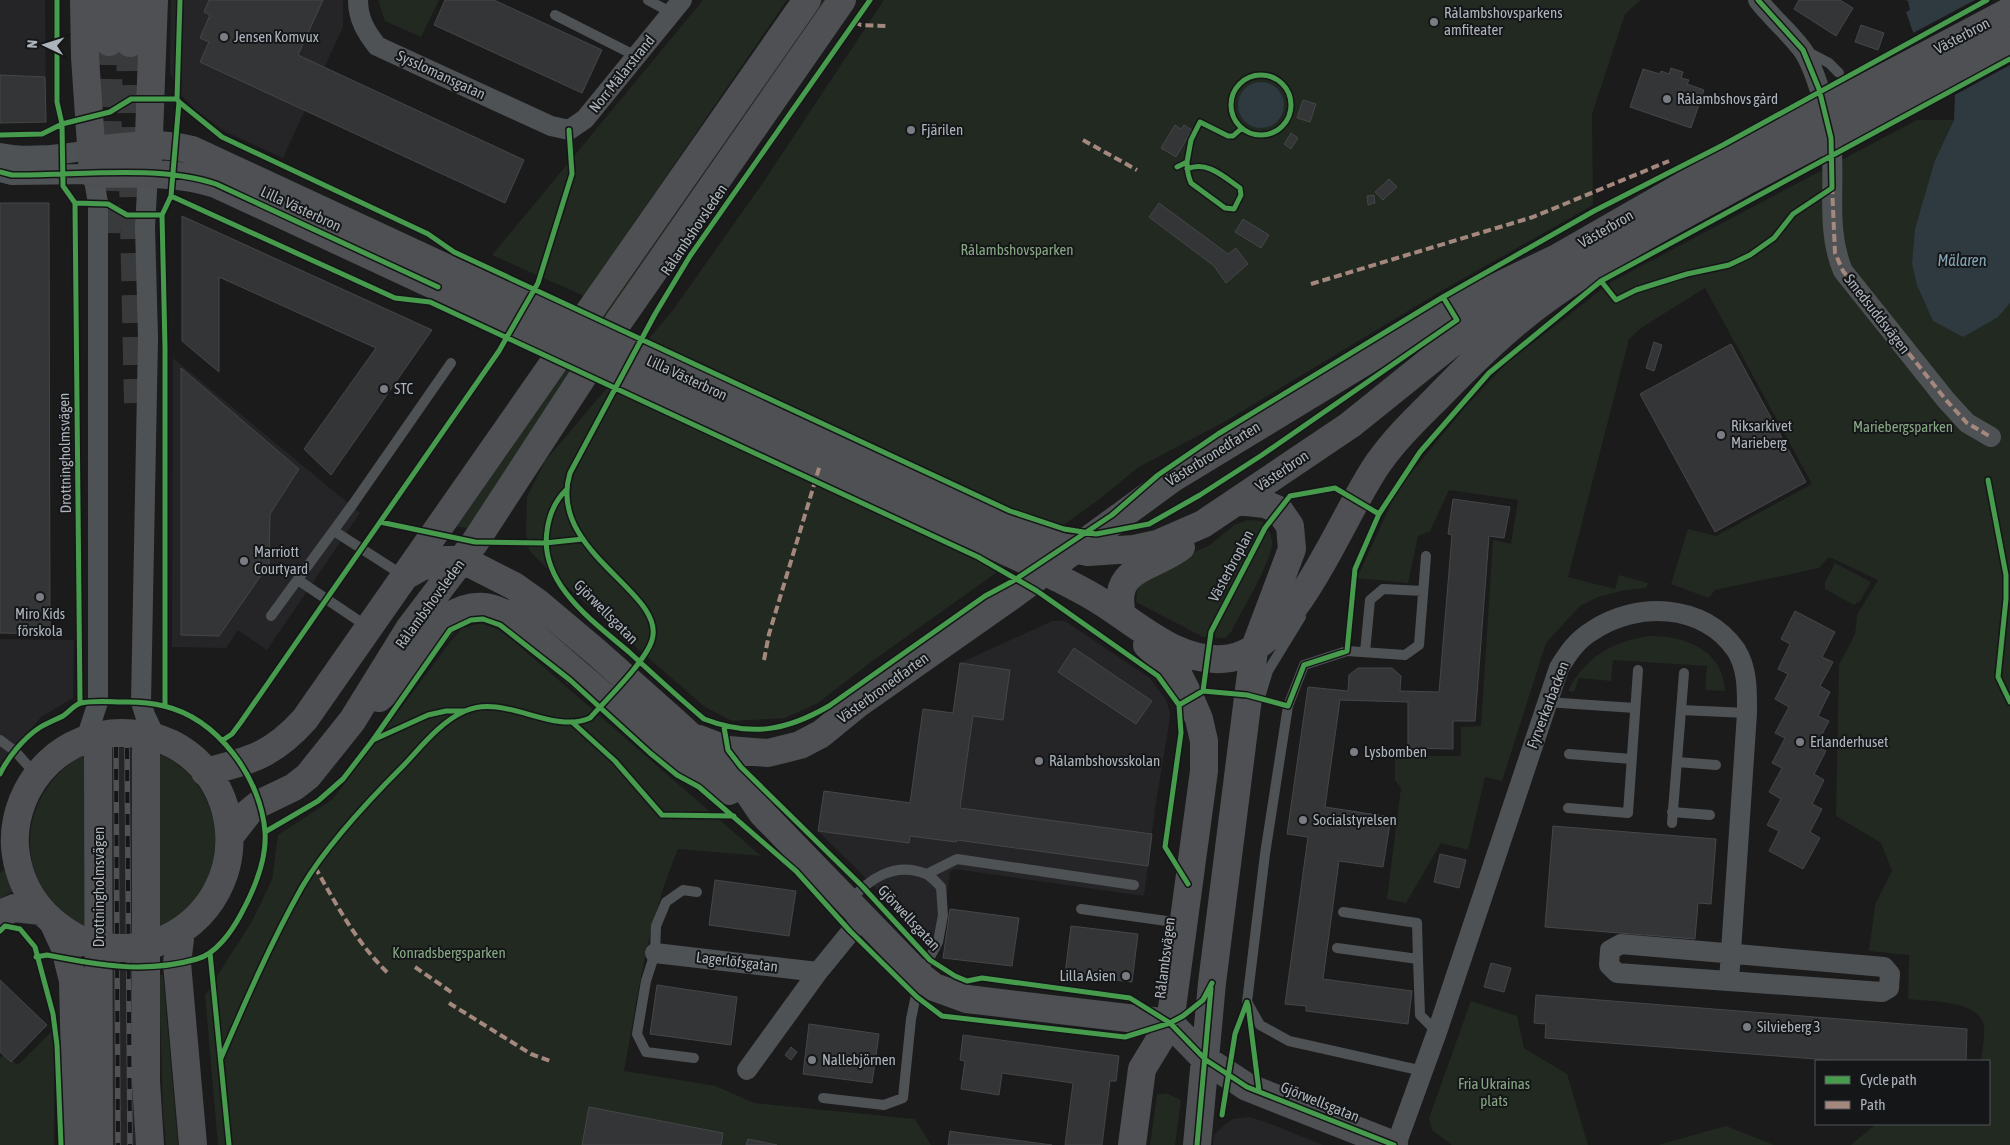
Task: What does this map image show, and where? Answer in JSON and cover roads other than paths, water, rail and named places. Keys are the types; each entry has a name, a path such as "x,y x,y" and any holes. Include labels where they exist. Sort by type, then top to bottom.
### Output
{"main road":[{"name":"Drottningholmsvägen","path":"84,0 85,57 93,162"},
{"path":"109,0 120,42 130,0"},
{"path":"148,173 154,0"},
{"path":"206,772 258,757 278,746 305,719 807,0"},
{"name":"Rålambshovsleden","path":"230,836 248,813 259,804 294,787 308,776 352,721 409,630 463,560 619,321 842,0"},
{"name":"Västerbron","path":"1237,501 1350,425 1559,257 1730,159 2010,11"},
{"name":"Västerbron","path":"1254,650 1283,621 1306,590 1377,464 1396,449 1424,411 1484,349 1548,297 1660,228 2010,41"},
{"name":"Lilla Västerbron","path":"93,162 149,144 175,145 192,150 442,277 994,544 1056,576 1128,620"},
{"name":"Lilla Västerbron","path":"93,162 148,173 196,177 216,184 724,394 1001,525 1062,547 1088,552 1142,548 1158,544 1203,524"},
{"name":"Västerbronedfarten","path":"667,733 700,740 728,750 768,753 800,745 814,738 1173,478 1451,309 1559,257"},
{"path":"1237,501 1265,504 1279,510 1290,526 1292,535 1292,549 1254,650 1229,659 1196,657 1170,646 1128,620 1118,599 1121,586 1128,576 1170,555 1187,542 1203,524 1237,501"},
{"path":"405,576 445,560 463,560 514,586 538,603 595,650 667,733"},
{"path":"405,576 435,596"},
{"path":"352,721 398,681 448,616 472,606 485,606 500,610 577,672 743,785 762,813 920,976 934,987 967,998 1170,1023"},
{"name":"Rålambsvägen","path":"1128,620 1147,645 1177,672 1199,719 1204,741 1204,771 1170,1023 1142,1069 1132,1145"},
{"name":"Rålambsvägen","path":"1197,1145 1221,900 1254,650"},
{"path":"0,914 14,908 48,918 85,942 124,948 156,943 181,931 200,915 216,896 226,873 230,836 223,802 206,772 183,752 151,744 128,733 114,733 92,744 54,758 37,776 22,802 9,841 22,879 48,918 65,948 73,981 77,1145"},
{"name":"Drottningholmsvägen","path":"92,744 99,1145"},
{"path":"150,1145 146,1082 151,744"},
{"path":"181,931 177,963 193,1145"},
{"name":"Rålambsvägen","path":"1170,1023 1194,1009 1203,1000 1212,983"},
{"name":"Gjörwellsgatan","path":"1170,1023 1206,1060 1248,1087 1395,1145"}],"street":[{"name":"Sysslomansgatan","path":"358,0 358,12 366,32 377,46 552,126"},
{"name":"Smedsuddsvägen","path":"1758,0 1803,50 1819,89 1831,138 1835,253 1843,271 1946,400 1967,423 1991,437"},
{"name":"Norr Mälarstrand","path":"552,126 569,130 584,119 677,6"},
{"path":"0,153 62,154 93,162"},
{"path":"0,172 12,174 93,162"},
{"name":"Drottningholmsvägen","path":"92,744 98,702 98,203 93,162"},
{"path":"148,173 145,228 148,338 141,702 151,744"},
{"name":"Fyrverkarbacken","path":"1395,1145 1437,1032 1546,702 1559,668 1573,647 1591,631 1613,618 1666,611 1700,619 1717,629 1736,651 1746,676 1747,713 1729,981"},
{"path":"747,1070 818,972 855,910"},
{"path":"1620,944 1730,953 1884,967 1890,974 1889,988 1882,992 1729,981 1617,973 1609,965 1610,950 1620,944"},
{"name":"Lagerlöfsgatan","path":"655,953 818,972"}],"lane":[{"path":"648,0 677,6"},
{"path":"555,15 636,56"},
{"path":"1803,50 1829,63 1839,73"},
{"path":"271,616 334,531 450,364"},
{"path":"1363,515 1372,499"},
{"path":"334,531 405,576"},
{"path":"1423,1072 1289,1041 1260,1025 1247,1002 1265,854 1288,706 1304,665 1347,651 1405,655 1419,644 1426,556"},
{"path":"1320,587 1334,563"},
{"path":"298,580 370,628"},
{"path":"1365,652 1370,600 1383,589 1423,591"},
{"path":"1221,900 1233,882 1256,711 1268,671 1310,604"},
{"path":"1568,808 1628,813 1638,670"},
{"path":"1684,673 1672,817 1710,815"},
{"path":"1546,702 1635,708"},
{"path":"1681,710 1747,713"},
{"path":"0,740 15,751 37,776"},
{"path":"1569,754 1631,759"},
{"path":"1677,762 1716,765"},
{"path":"927,874 957,859 1134,885"},
{"path":"823,1098 884,1105 903,1098 911,1019 920,976 938,942 943,915 941,887 927,874 897,869 862,886 855,910"},
{"path":"694,1058 646,1052 638,1034 646,981 655,953 656,926 666,902 683,890 697,892"},
{"path":"1081,909 1182,923"},
{"path":"1343,912 1417,923 1420,1015 1437,1032"},
{"path":"1338,948 1418,959"}],"water":[{"path":"1905,0 2010,0 1914,35 1906,12 1910,10 1908,1"},
{"name":"Mälaren","path":"2010,62 2010,303 1998,317 1963,337 1933,321 1917,285 1912,264 1915,229 1935,160 1954,120 1955,95 1946,86"},
{"path":"1261,82 1274,86 1280,92 1284,105 1280,118 1274,124 1261,128 1248,124 1242,118 1238,105 1242,92 1248,86"}],"tunnel":[{"path":"106,233 109,42"},
{"path":"130,43 138,403"}],"railway":[{"path":"116,747 118,1145"},
{"path":"127,748 130,1145"}],"place":[{"name":"Rålambshovsparkens amfiteater","path":"1434,22"},
{"name":"Jensen Komvux","path":"224,37"},
{"name":"Rålambshovs gård","path":"1667,99"},
{"name":"Fjärilen","path":"911,130"},
{"name":"STC","path":"384,389"},
{"name":"Riksarkivet Marieberg","path":"1721,435"},
{"name":"Marriott Courtyard","path":"244,561"},
{"name":"Miro Kids förskola","path":"40,597"},
{"name":"Erlanderhuset","path":"1800,742"},
{"name":"Lysbomben","path":"1354,752"},
{"name":"Rålambshovsskolan","path":"1039,761"},
{"name":"Socialstyrelsen","path":"1303,820"},
{"name":"Lilla Asien","path":"1126,976"},
{"name":"Silvieberg 3","path":"1747,1027"},
{"name":"Nallebjörnen","path":"812,1060"}],"park label":[{"name":"Rålambshovsparken","path":"1017,250"},
{"name":"Mariebergsparken","path":"1903,427"},
{"name":"Konradsbergsparken","path":"449,953"},
{"name":"Fria Ukrainas plats","path":"1494,1092"}]}
